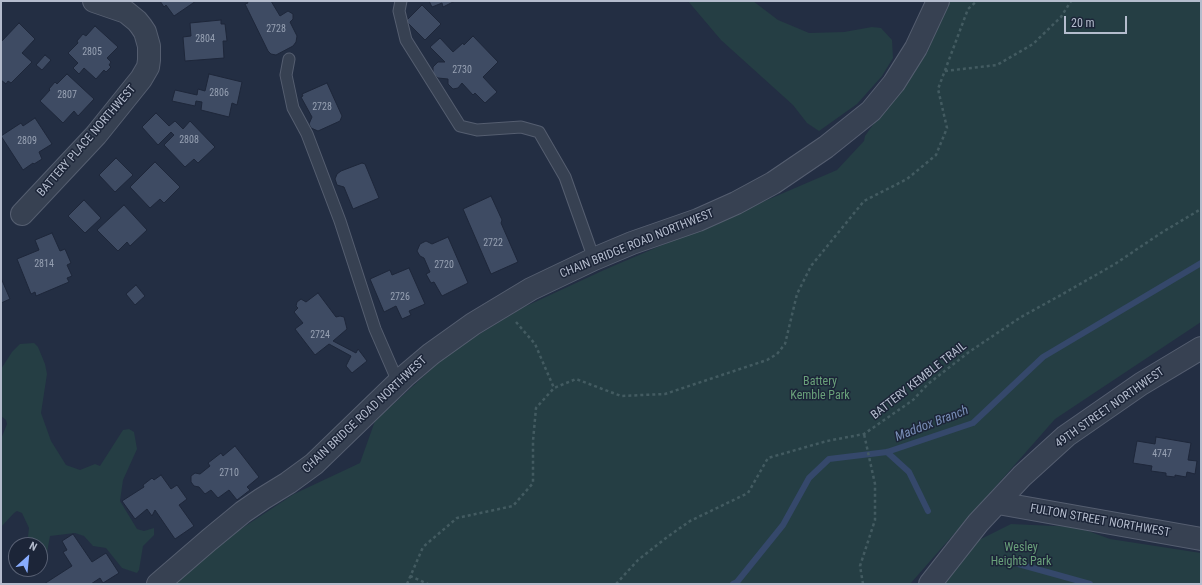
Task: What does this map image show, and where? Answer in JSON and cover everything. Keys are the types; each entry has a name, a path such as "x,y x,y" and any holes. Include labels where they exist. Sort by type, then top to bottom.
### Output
{"street":[{"name":"BATTERY PLACE NORTHWEST","path":"22,214 48,188 96,135 141,79 148,67 149,46 145,32 137,21 126,12 94,1"},
{"name":"CHAIN BRIDGE ROAD NORTHWEST","path":"158,584 243,512 314,464 398,382 450,341 502,306 550,280 594,259 632,243 698,220 736,203 774,183 826,148 871,111 894,83 916,48 938,1"},
{"name":"49TH STREET NORTHWEST","path":"930,584 978,523 1022,476 1066,436 1140,384 1201,348"},
{"name":"FULTON STREET NORTHWEST","path":"998,503 1201,539"}],"lane":[{"path":"401,1 399,11 406,40 460,126 477,130 522,127 539,132 565,177 594,259"},
{"path":"289,59 286,75 293,108 307,134 340,221 375,329 398,382"}],"path":[{"path":"407,584 422,548 457,518 513,506 533,483 533,441 536,408 554,388 576,379 621,396 665,394 766,360 777,354 785,344 797,294 811,266 864,201 907,179 936,155 947,128 938,89 968,9 977,1"},
{"path":"945,71 997,65 1033,44 1061,17 1071,1"},
{"name":"BATTERY KEMBLE TRAIL","path":"616,584 638,560 684,525 748,493 768,458 827,441 864,434 913,400 928,384 968,352 1021,317 1115,264 1161,233 1201,209"},
{"path":"502,306 535,344 554,388"},
{"path":"863,584 860,566 875,520 875,484 864,434"},
{"path":"410,576 428,584"}],"green space":[{"path":"688,1 753,1 778,20 809,33 844,32 872,27 881,28 892,40 893,58 882,76 857,104 819,131 807,123 793,105 721,40"},
{"name":"Battery Kemble Park","path":"946,1 1201,1 1201,322 1055,419 910,584 173,584 224,540 294,494 360,463 375,421 450,352 522,308 604,270 837,170 864,141 865,136 886,106"},
{"path":"34,343 38,347 45,364 47,374 41,413 51,441 66,465 80,470 95,464 100,466 123,430 129,429 134,432 137,449 123,480 120,501 137,529 144,531 154,528 154,535 143,546 139,570 137,573 122,568 106,548 93,546 84,536 75,533 50,536 48,547 48,537 28,537 29,528 22,513 17,511 1,527 1,439 7,424 6,420 1,416 1,369 12,352 20,344"},
{"name":"Wesley Heights Park","path":"1011,524 1077,527 1110,539 1201,553 1201,584 944,584 977,541"}],"building":[{"path":"160,1 196,1 174,16 166,5 164,7"},
{"path":"247,1 271,1 280,16 288,11 293,14 293,19 290,22 297,36 296,42 293,46 276,55 271,54 268,51 245,4 248,3"},
{"path":"429,1 455,1 443,7 442,3 432,7"},
{"path":"422,5 441,24 425,40 406,21"},
{"path":"221,20 221,24 225,24 227,41 223,41 224,58 185,61 183,37 191,36 190,23"},
{"path":"19,23 35,39 22,53 32,62 11,83 8,81 6,84 1,80 1,42"},
{"path":"95,26 118,47 107,58 111,62 109,65 111,67 106,72 104,70 96,79 84,68 79,74 73,68 78,63 68,53 78,43 77,41 83,34 86,36"},
{"path":"473,36 498,62 483,77 497,92 485,103 475,93 473,95 462,83 458,88 453,89 448,84 448,79 438,78 433,73 433,67 438,62 445,62 430,47 440,38 453,52 463,43 464,45"},
{"path":"45,55 51,60 42,70 36,65"},
{"path":"67,74 94,99 78,116 74,111 63,123 40,101 55,82 57,84"},
{"path":"209,74 242,82 237,105 232,103 229,117 201,110 202,102 196,101 195,106 172,101 175,90 197,95 198,89 205,91"},
{"path":"327,83 342,116 340,121 318,131 311,128 309,124 312,117 301,97 303,96 302,94"},
{"path":"156,113 169,126 175,121 183,129 190,121 215,147 198,163 194,159 185,167 164,145 174,135 171,132 158,145 142,127"},
{"path":"35,118 52,144 39,152 42,159 23,170 1,136 21,123 23,126"},
{"path":"116,158 133,175 115,192 99,175"},
{"path":"155,162 180,187 164,203 160,199 150,208 130,187"},
{"path":"362,163 365,164 379,198 353,209 344,187 337,185 335,179 337,174 341,171"},
{"path":"491,196 518,262 491,274 463,209"},
{"path":"84,200 101,218 85,233 68,216"},
{"path":"124,205 147,230 130,246 127,242 118,251 97,230"},
{"path":"52,233 60,251 65,249 71,263 67,265 72,276 67,278 69,282 36,296 35,292 31,294 17,259 39,250 35,240"},
{"path":"448,237 468,283 442,296 434,282 431,283 426,274 430,272 424,258 420,256 417,251 420,244 426,241 432,244"},
{"path":"409,268 425,304 409,311 411,315 402,319 396,306 384,312 370,279 390,270 392,275"},
{"path":"1,278 10,299 1,303"},
{"path":"136,285 145,296 135,305 126,294"},
{"path":"318,293 336,317 344,317 347,329 333,341 356,353 358,349 367,361 352,373 346,366 351,356 329,344 315,355 295,329 303,323 294,312 298,308 296,306 297,302 301,299 306,302"},
{"path":"1156,437 1191,443 1188,460 1197,461 1195,474 1187,472 1186,477 1175,475 1175,477 1166,476 1166,473 1151,471 1152,466 1133,463 1137,441 1155,444"},
{"path":"235,446 259,477 247,487 250,490 237,500 229,490 218,498 211,490 205,494 199,487 194,486 191,482 191,476 195,473 200,474 210,466 208,463 221,453 223,456"},
{"path":"161,475 171,489 177,485 187,499 179,505 194,526 175,539 155,510 152,516 147,509 135,519 122,501 144,487 143,485 152,478 154,480"},
{"path":"73,534 92,562 106,553 119,573 103,583 100,578 91,584 44,584 72,566 63,552 67,550 62,541"}],"waterway":[{"name":"Maddox Branch","path":"733,584 737,582 783,525 809,478 829,459 887,452 973,423 1043,357 1201,263"},
{"path":"887,452 909,472 928,511"},
{"path":"1004,560 1090,584"}]}
